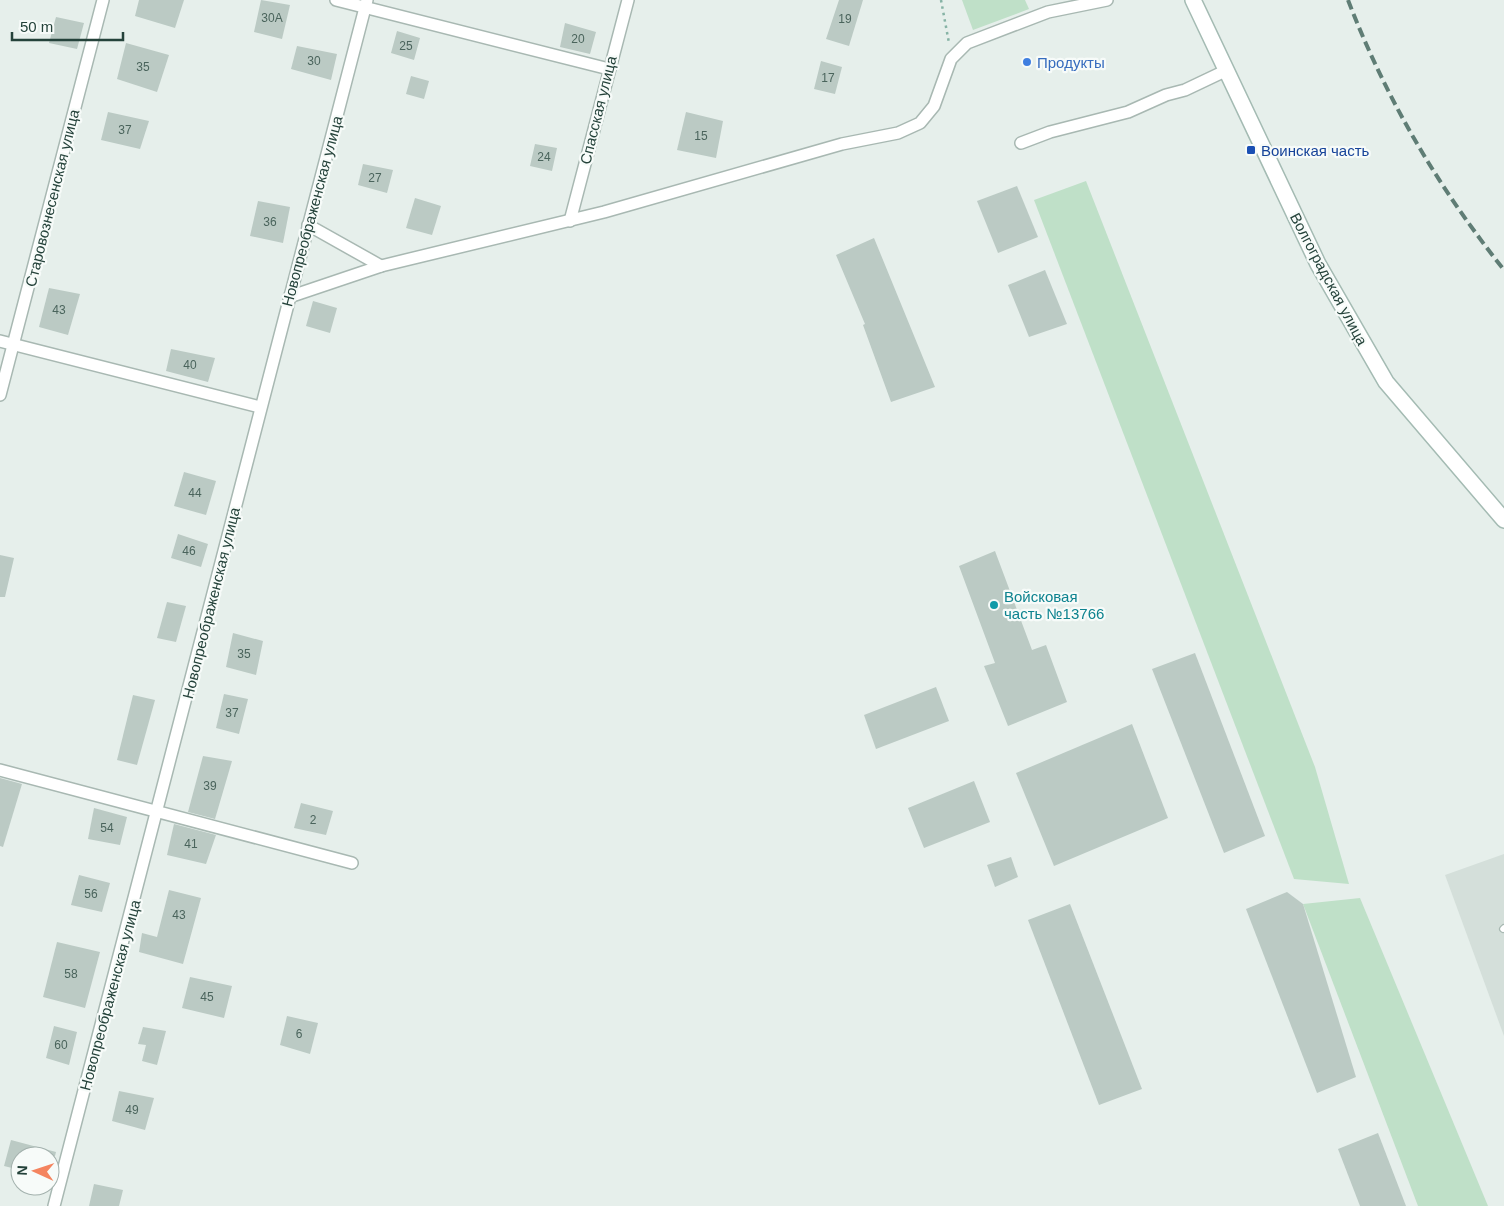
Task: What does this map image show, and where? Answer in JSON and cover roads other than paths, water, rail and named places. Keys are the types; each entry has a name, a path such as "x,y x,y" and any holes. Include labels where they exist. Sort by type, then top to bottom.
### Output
{"main road":[{"name":"Волгоградская улица","path":"1194,5 1318,264 1386,382 1504,520"}],"street":[{"name":"Старовознесенская улица","path":"0,395 103,0"},
{"path":"336,0 366,4 608,69"},
{"name":"Спасская улица","path":"570,221 608,69 628,0"},
{"path":"290,297 381,266 570,221 842,144 898,133 920,122 934,106 951,59 968,43 1048,12 1107,0"},
{"name":"Новопреображенская улица","path":"54,1206 158,812 260,408 366,4"},
{"path":"1021,143 1050,132 1128,112 1166,95 1185,90 1225,71"},
{"path":"308,225 381,266"},
{"path":"0,341 260,408"},
{"path":"0,770 352,863"}],"railway":[{"path":"1348,0 1379,72 1416,141 1457,207 1504,270"}],"place":[{"name":"Продукты","path":"1027,62"},
{"name":"Воинская часть","path":"1251,150"},
{"name":"Войсковая часть №13766","path":"994,605"}]}
